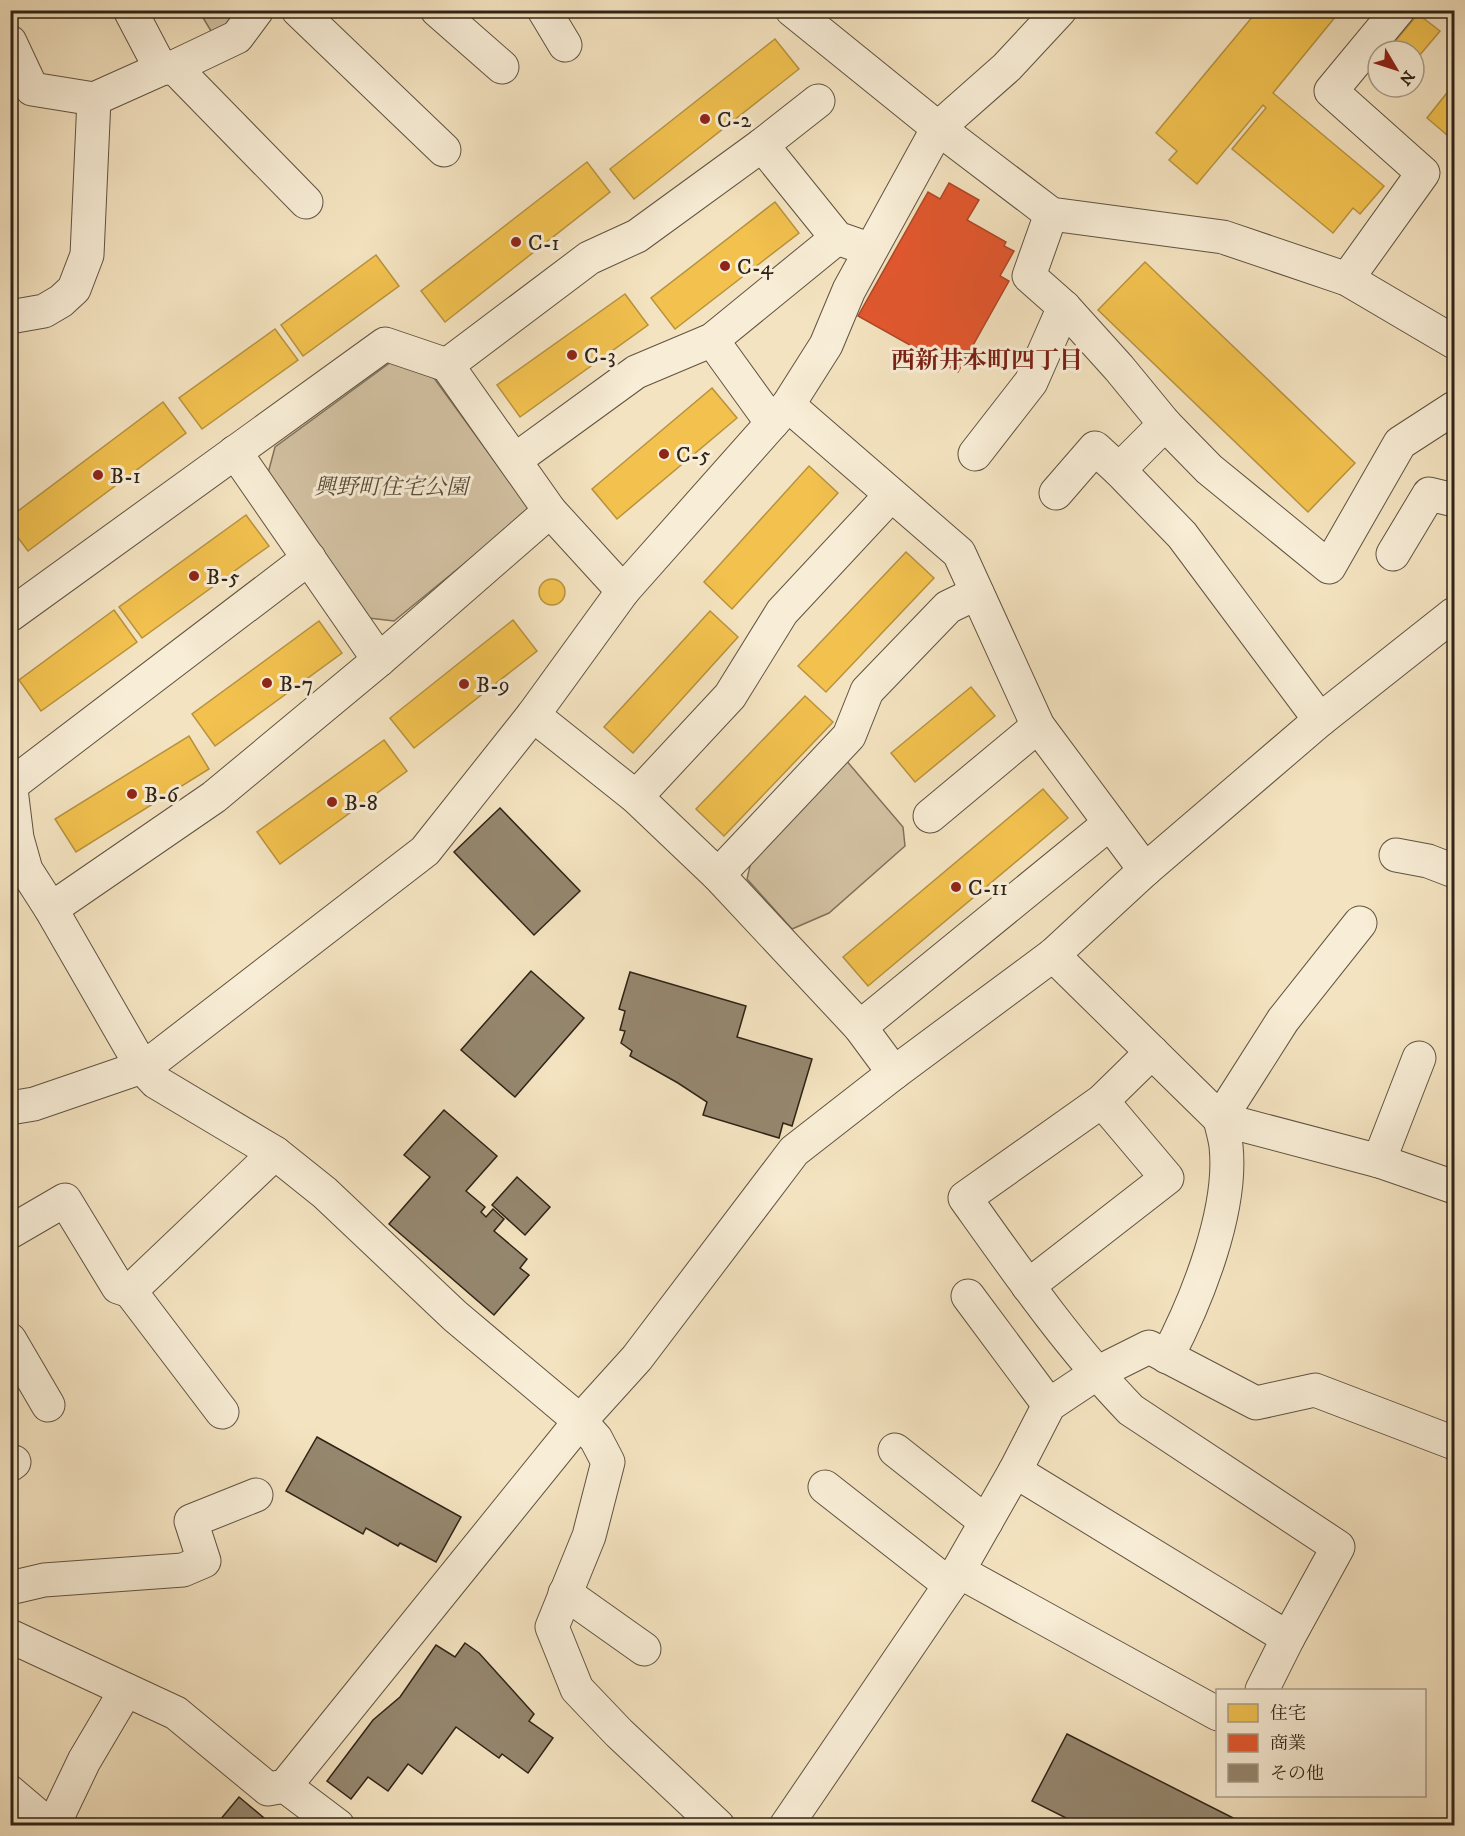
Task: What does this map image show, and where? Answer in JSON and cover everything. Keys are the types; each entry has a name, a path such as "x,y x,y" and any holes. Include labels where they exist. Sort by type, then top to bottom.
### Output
{"street":[{"path":"130,10 168,68 306,202"},
{"path":"12,49 32,90 94,99 237,37 257,10"},
{"path":"298,10 444,150"},
{"path":"437,10 502,67"},
{"path":"544,10 565,45"},
{"path":"792,10 938,128 1051,214 1223,237 1347,279 1455,342"},
{"path":"10,1108 34,1104 142,1067 425,851 533,715 623,591 780,414 826,345 849,290 938,128 1007,67 1060,10"},
{"path":"1347,279 1423,173 1331,91 1398,10"},
{"path":"10,317 45,311 74,289 87,255 94,99"},
{"path":"447,365 590,258 636,236 762,145 818,101"},
{"path":"762,145 837,238 870,250"},
{"path":"1051,214 1029,276 1064,307 1165,424 1209,469 1329,567 1400,443 1455,408"},
{"path":"515,460 636,372 712,340 837,238"},
{"path":"975,454 1031,382 1064,307"},
{"path":"712,340 780,414 891,495 959,554 1038,726 1145,870"},
{"path":"10,615 385,344 447,365 550,511 623,591"},
{"path":"1119,470 1165,424"},
{"path":"1056,493 1095,448 1182,535 1320,720"},
{"path":"235,452 379,660"},
{"path":"1393,554 1429,494 1455,500"},
{"path":"636,797 730,696 782,612 891,495"},
{"path":"51,909 214,797 379,660 550,511"},
{"path":"309,558 11,783 14,840 26,870 142,1067 156,1082 275,1153 325,1193 455,1316 580,1421 596,1439 608,1462 590,1536 552,1627 577,1689 619,1733 718,1826"},
{"path":"718,875 849,736 867,691 948,607 977,593"},
{"path":"10,1636 176,1713 268,1790 285,1786 580,1421 637,1358 794,1151 894,1073 1053,955 1145,870 1320,720 1455,614"},
{"path":"533,715 636,797 718,875 860,1027 894,1073"},
{"path":"930,816 1038,726"},
{"path":"860,1027 1110,823"},
{"path":"1396,855 1428,861 1455,871"},
{"path":"1167,1357 1191,1307 1222,1210 1226,1175 1226,1146 1220,1119 1283,1020 1360,923"},
{"path":"1053,955 1220,1119 1379,1161 1455,1186"},
{"path":"1152,1052 1102,1101 965,1198 1028,1286 1097,1373 1131,1410 1338,1547 1262,1689"},
{"path":"1379,1161 1419,1058"},
{"path":"1028,1286 1167,1178 1102,1101"},
{"path":"130,1291 275,1153"},
{"path":"10,1232 65,1200 118,1287 130,1291 222,1412"},
{"path":"968,1296 1049,1405"},
{"path":"10,1340 48,1406"},
{"path":"786,1826 954,1578 1015,1471 1049,1405 1097,1373 1149,1347 1256,1403 1315,1390 1455,1443"},
{"path":"895,1450 986,1522"},
{"path":"1015,1471 1288,1638"},
{"path":"825,1486 954,1578 1216,1713"},
{"path":"10,1588 44,1580 183,1570 204,1561 191,1521 256,1495"},
{"path":"565,1593 644,1649"},
{"path":"10,1792 51,1826 84,1761 126,1690"},
{"path":"285,1786 338,1826"}],"green space":[{"path":"199,11 242,11 214,36"},
{"name":"興野町住宅公園","path":"391,362 434,378 530,510 394,621 360,617 267,477 275,447"},
{"path":"845,759 903,827 905,846 829,913 792,929 747,879 753,853"}],"building: 住宅":[{"path":"1258,10 1341,10 1273,93 1384,186 1360,214 1353,208 1333,233 1232,149 1266,108 1263,105 1197,184 1169,160 1177,151 1156,133"},
{"path":"1418,14 1440,31 1426,48 1426,39 1397,39"},
{"name":"C-2","path":"775,39 799,69 634,199 610,169"},
{"path":"1454,84 1454,141 1427,118"},
{"name":"C-1","path":"587,162 610,192 445,322 421,291"},
{"name":"C-4","path":"775,202 799,233 675,329 651,298"},
{"path":"376,255 399,286 303,356 281,325"},
{"path":"1145,262 1355,463 1308,512 1098,310"},
{"name":"C-3","path":"625,294 648,325 520,417 497,385"},
{"path":"275,329 298,360 202,429 179,398"},
{"name":"C-5","path":"712,388 737,418 617,519 592,489"},
{"name":"B-1","path":"163,402 186,433 28,551 10,527 10,517"},
{"path":"809,466 838,493 732,609 704,582"},
{"name":"B-5","path":"246,515 269,546 142,638 119,607"},
{"path":"906,552 934,578 826,692 798,666"},
{"path":"552,579 561,583 565,592 561,601 552,605 543,601 539,592 543,583"},
{"path":"114,610 137,642 41,711 19,680"},
{"path":"710,611 738,637 633,753 604,727"},
{"name":"B-9","path":"513,620 537,651 414,748 390,718"},
{"name":"B-7","path":"319,621 342,653 215,746 192,714"},
{"path":"971,687 995,716 915,782 891,753"},
{"path":"805,696 833,722 724,836 696,809"},
{"name":"B-6","path":"189,736 209,769 76,852 55,819"},
{"name":"B-8","path":"384,740 407,771 280,864 257,832"},
{"name":"C-11","path":"1043,789 1068,818 868,986 843,957"}],"building: 商業":[{"path":"949,183 979,200 967,220 1006,242 1004,246 1014,251 1000,276 1009,281 958,372 858,316 928,192 940,199"}],"building: その他":[{"path":"500,808 580,891 534,935 454,852"},
{"path":"531,971 584,1018 515,1097 461,1050"},
{"path":"630,972 746,1006 737,1037 812,1059 792,1126 783,1123 779,1138 703,1115 707,1102 630,1056 632,1051 621,1043 625,1031 620,1030 625,1011 619,1009"},
{"path":"444,1110 497,1156 466,1191 485,1207 481,1212 486,1217 493,1209 504,1219 494,1231 527,1259 520,1268 529,1275 494,1315 389,1224 430,1177 404,1155"},
{"path":"517,1177 550,1207 525,1235 492,1205"},
{"path":"317,1437 461,1517 436,1562 400,1543 398,1546 366,1528 363,1534 286,1491"},
{"path":"465,1643 479,1653 534,1714 529,1721 553,1738 528,1773 502,1754 499,1758 456,1727 422,1774 408,1764 388,1791 368,1777 351,1799 327,1781 373,1720 400,1697 436,1645 455,1657"},
{"path":"1067,1734 1249,1826 1082,1826 1032,1801"},
{"path":"239,1797 264,1818 260,1826 215,1826"}],"place":[{"name":"C-2","path":"705,119"},
{"name":"C-1","path":"516,242"},
{"name":"C-4","path":"725,266"},
{"name":"C-3","path":"572,355"},
{"name":"C-5","path":"664,454"},
{"name":"B-1","path":"98,475"},
{"name":"B-5","path":"194,576"},
{"name":"B-7","path":"267,683"},
{"name":"B-9","path":"464,684"},
{"name":"B-6","path":"132,794"},
{"name":"B-8","path":"332,802"},
{"name":"C-11","path":"956,887"}],"district":[{"name":"西新井本町四丁目","path":"987,360"}]}
